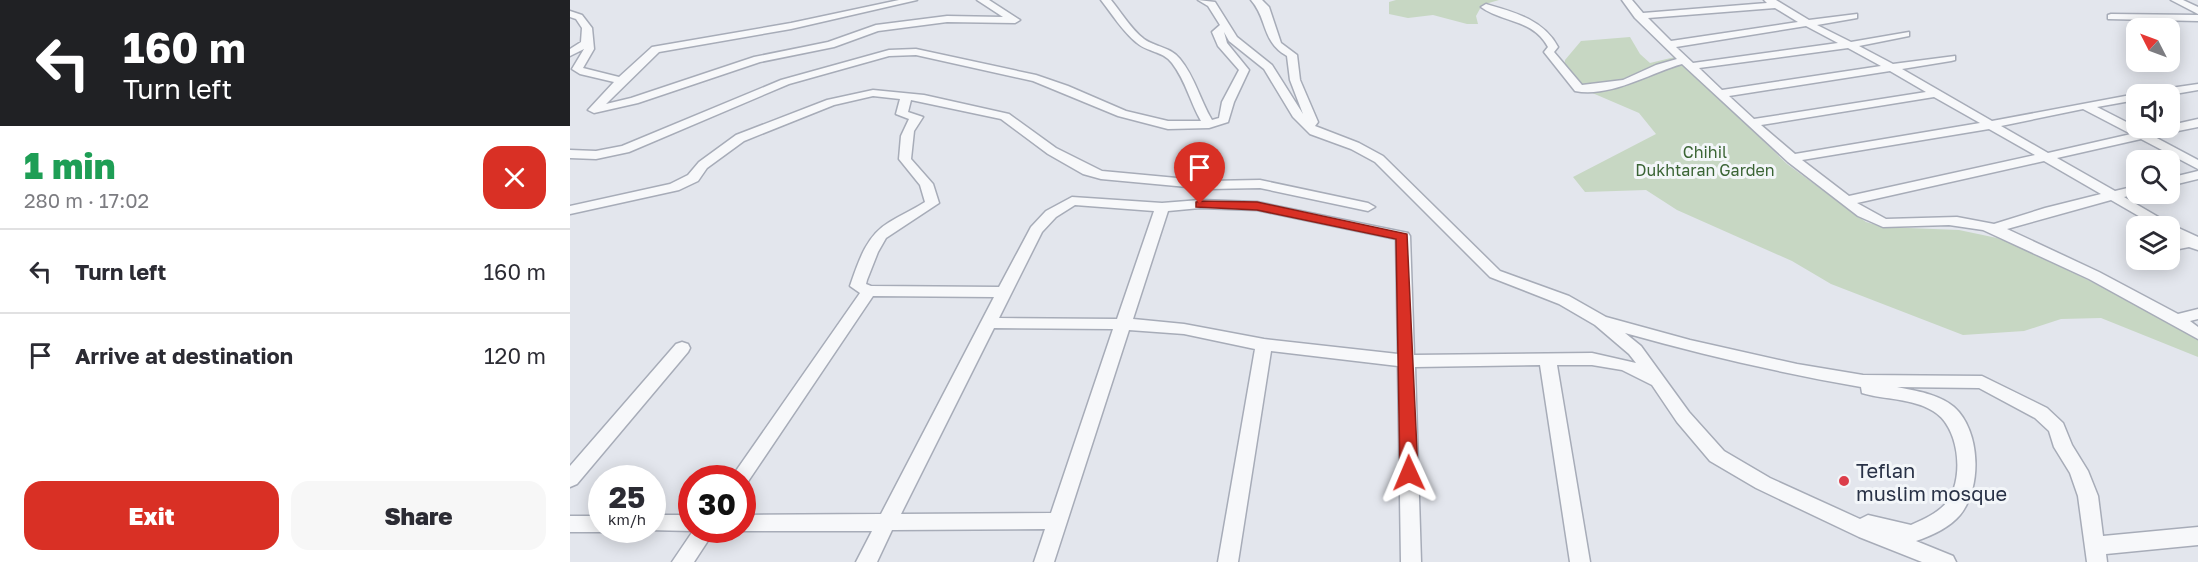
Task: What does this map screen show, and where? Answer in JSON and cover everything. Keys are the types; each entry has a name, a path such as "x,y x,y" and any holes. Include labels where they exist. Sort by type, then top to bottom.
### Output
{"street":[{"path":"912,0 791,26 656,50 621,81 594,110 634,101 758,59 830,45 876,28 946,19 1015,20 982,0"},
{"path":"1106,0 1139,40 1175,58 1191,85 1196,103 1209,124"},
{"path":"1203,0 1212,4 1233,39 1268,67 1297,115 1314,131 1355,146 1379,159 1495,274 1564,300 1601,321 1635,350 1683,417 1717,456 1763,483 1866,531 1946,562"},
{"path":"1256,0 1264,8 1274,40 1279,47 1292,55 1295,80 1312,122 1309,126"},
{"path":"1627,0 1638,16 1666,45 1793,158 1864,214 1883,223 1958,221 1993,229 2066,261 2198,334"},
{"path":"2176,0 2198,11"},
{"path":"1638,16 1772,3 1893,68 2148,216"},
{"path":"1486,7 1533,25 1546,35 1553,47 1550,52 1579,89 1625,83 1660,67 1850,45 1905,34"},
{"path":"570,14 583,21 587,28 590,48 577,69 621,81"},
{"path":"1666,45 1854,16"},
{"path":"2110,17 2198,18"},
{"path":"570,154 596,155 625,149 784,82 881,54 900,52 916,52 1036,78 1122,114 1168,125 1209,124 1224,120 1228,102 1244,70 1222,44 1217,32 1224,27"},
{"path":"570,53 586,43 587,39"},
{"path":"1721,93 1951,58"},
{"path":"2180,90 2198,87"},
{"path":"570,210 674,187 693,178 703,165 740,138 786,118 840,99 873,93 906,96 1005,116 1052,151 1088,171 1101,175 1209,185 1260,184 1368,207"},
{"path":"1753,123 1937,93"},
{"path":"906,96 902,114 917,117 912,121 906,134 905,159 926,184 932,203 922,212 880,235 858,286 869,291 1004,292"},
{"path":"1793,158 2126,99"},
{"path":"2085,105 2126,127"},
{"path":"2180,127 2198,123"},
{"path":"1846,201 2129,138"},
{"path":"2148,138 2198,165"},
{"path":"2180,179 2198,175"},
{"path":"1993,229 2126,192"},
{"path":"866,562 1036,230 1051,214 1072,201 1162,207 1200,204 1257,206 1403,236 1411,562"},
{"path":"1044,562 1162,207"},
{"path":"2180,235 2196,243"},
{"path":"2180,245 2196,243"},
{"path":"749,465 869,291"},
{"path":"2176,320 2198,315"},
{"path":"1601,321 1690,346 1797,370 1863,381 1982,382 2041,413 2057,428 2064,447 2079,471 2090,506 2089,520 2096,554 2198,536"},
{"path":"989,322 1123,324 1184,329 1264,345 1406,361 1592,359 1626,365 1658,381"},
{"path":"1228,562 1264,345"},
{"path":"570,479 682,348"},
{"path":"1548,361 1580,562"},
{"path":"1797,370 1837,382 1932,402 1950,413 1964,438 1966,477 1954,509 1913,534 1868,523 1866,531"},
{"path":"756,523 1058,521"},
{"path":"570,524 588,524"},
{"path":"682,562 696,543"}],"green space":[{"path":"1396,0 1499,0 1482,5 1476,16 1478,24 1467,24 1433,15 1408,18 1389,14 1389,2"},
{"name":"Chihil Dukhtaran Garden","path":"1630,37 1640,54 1650,63 1675,57 1787,164 1866,222 1883,227 1959,230 1997,238 2023,248 2151,311 2198,340 2198,357 2101,318 2061,319 2024,331 1963,335 1831,284 1792,261 1677,210 1646,190 1585,192 1573,177 1656,134 1639,113 1583,89 1564,68 1565,60 1581,41"}],"place":[{"name":"Teflan muslim mosque","path":"1844,481"}],"route":[{"path":"1200,204 1257,206 1403,236 1409,473"}]}
